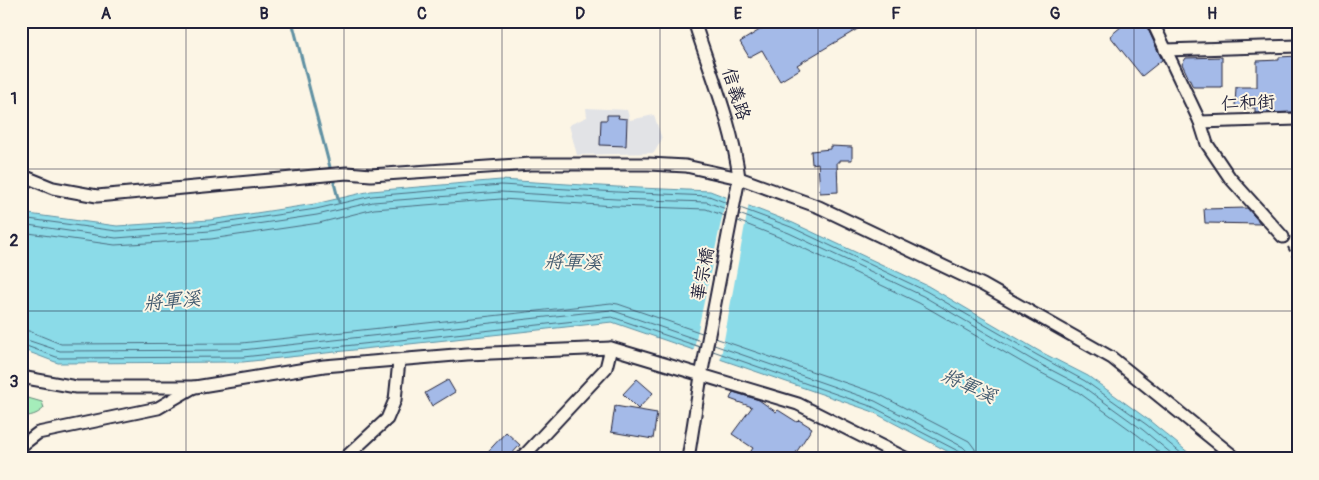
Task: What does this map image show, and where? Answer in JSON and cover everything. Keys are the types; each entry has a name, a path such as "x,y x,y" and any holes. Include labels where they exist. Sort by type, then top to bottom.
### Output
{"street":[{"name":"信義路","path":"694,21 731,136 739,178"},
{"path":"1152,21 1200,122 1207,144 1230,178 1283,237"},
{"path":"1165,50 1298,46"},
{"name":"仁和街","path":"1200,122 1298,119"},
{"path":"21,175 53,188 97,196 347,173 371,175 531,164 649,164 686,166 739,178 819,207 983,285 1018,304 1112,358 1237,459"},
{"name":"華宗橋","path":"688,459 739,178"},
{"path":"521,459 606,368 610,348"},
{"path":"21,377 76,387 195,387 324,366 467,354 610,348 798,404 907,459"},
{"path":"344,459 387,419 395,400 399,361"},
{"path":"21,446 38,433 158,408 195,387"}],"path":[{"path":"1283,237 1298,267"}],"shaded area":[{"path":"586,108 627,110 630,120 654,115 662,139 654,153 577,155 569,125 587,117"}],"green space":[{"path":"21,396 42,402 44,408 33,415 21,417"}],"water":[{"name":"將軍溪","path":"501,180 710,191 793,223 928,286 1039,351 1088,376 1150,421 1196,459 962,459 871,411 612,322 243,362 58,363 21,349 21,213 117,226 210,220 315,204 371,191"}],"pier":[{"path":"727,194 749,203 720,362 693,353"}],"building":[{"path":"765,21 871,21 797,65 800,69 780,81 762,50 749,57 740,42 763,28 761,24"},
{"path":"1128,21 1137,21 1139,25 1142,22 1148,29 1162,60 1142,76 1110,36"},
{"path":"1298,56 1298,112 1255,113 1255,108 1235,107 1236,87 1257,87 1257,61 1279,60 1279,57"},
{"path":"1222,57 1222,87 1193,87 1182,64 1186,58"},
{"path":"607,115 619,115 618,118 627,119 626,146 600,145 601,120 607,120"},
{"path":"830,146 852,147 852,160 840,160 840,162 837,162 838,192 820,193 818,163 812,164 811,151 830,149"},
{"path":"1247,208 1261,224 1205,223 1204,209"},
{"path":"637,379 653,393 638,409 623,394"},
{"path":"448,380 455,392 432,406 425,393"},
{"path":"733,392 759,400 776,412 778,410 797,422 799,420 812,428 792,459 746,459 753,448 732,434 752,407 730,399"},
{"path":"615,406 657,413 653,439 611,432"},
{"path":"506,432 520,445 507,459 481,459"}],"waterway":[{"path":"292,21 339,202"}]}
